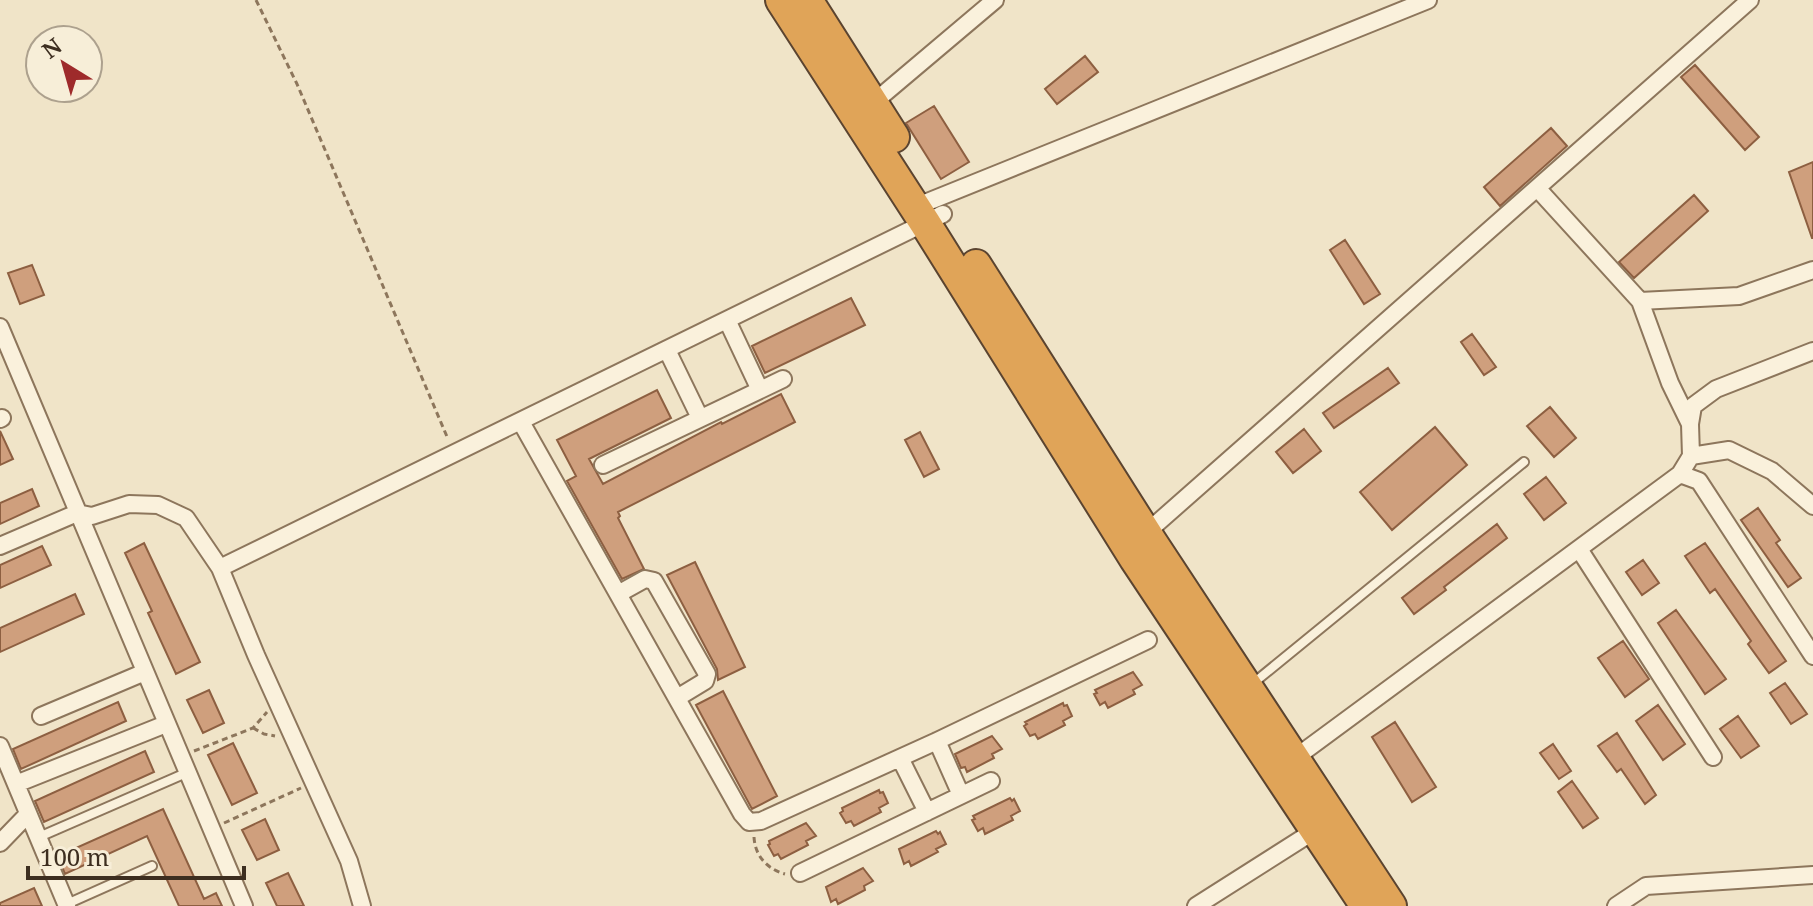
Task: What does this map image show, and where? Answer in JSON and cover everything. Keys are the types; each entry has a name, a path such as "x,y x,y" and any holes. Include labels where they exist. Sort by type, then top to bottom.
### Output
{"highway":[{"path":"781,0 929,211 1146,533 1391,906"},
{"path":"807,0 873,103 929,211 1135,559 1366,906"}],"street":[{"path":"873,103 995,0"},
{"path":"220,568 727,320 929,211 1428,0"},
{"path":"1146,533 1750,0"},
{"path":"1537,188 1640,301 1670,383 1690,424"},
{"path":"1640,301 1739,296 1813,270"},
{"path":"727,320 760,390"},
{"path":"0,327 244,906"},
{"path":"667,350 700,418"},
{"path":"1295,758 1680,474 1691,456 1693,406 1716,389 1813,351"},
{"path":"603,465 783,379"},
{"path":"521,422 749,822 754,823 900,758 1148,640"},
{"path":"1691,456 1729,450 1772,471 1813,506"},
{"path":"1680,474 1699,481 1813,656"},
{"path":"0,546 77,513 92,516 129,504 158,505 186,518 220,568 349,861 362,906"},
{"path":"1579,549 1713,757"},
{"path":"618,594 645,579 651,579 671,610 707,677 677,698"},
{"path":"41,716 145,672"},
{"path":"16,784 166,724"},
{"path":"937,741 961,795"},
{"path":"0,746 66,905"},
{"path":"900,758 927,812"},
{"path":"800,873 991,781"},
{"path":"0,843 28,814"},
{"path":"1196,906 1314,831"},
{"path":"1616,906 1646,886 1813,875"}],"lane":[{"path":"1248,688 1524,462"},
{"path":"38,838 186,773"},
{"path":"66,905 152,866"}],"path":[{"path":"256,0 297,84 454,454"},
{"path":"180,756 253,728 265,713 280,707"},
{"path":"253,728 268,735 291,731"},
{"path":"210,829 314,782"},
{"path":"754,823 757,855 780,873 800,873"}],"building":[{"path":"1085,56 1098,72 1057,104 1045,89"},
{"path":"1695,65 1759,137 1745,150 1681,77"},
{"path":"934,106 969,162 941,179 906,123"},
{"path":"1551,128 1567,146 1500,206 1484,187"},
{"path":"1813,162 1813,238 1812,238 1789,172"},
{"path":"1694,195 1708,211 1634,278 1619,262"},
{"path":"1345,240 1380,294 1364,304 1330,250"},
{"path":"32,265 44,295 20,304 8,273"},
{"path":"851,298 865,325 765,373 752,346"},
{"path":"1472,334 1496,367 1484,375 1461,342"},
{"path":"1388,368 1399,383 1334,428 1323,413"},
{"path":"657,390 671,418 589,459 603,484 781,394 795,422 618,512 618,518 644,569 622,579 567,481 576,476 557,440"},
{"path":"1550,407 1576,438 1554,457 1527,426"},
{"path":"1435,427 1467,465 1392,530 1360,492"},
{"path":"1304,429 1321,451 1293,473 1276,452"},
{"path":"0,431 13,459 0,465"},
{"path":"920,432 939,469 924,477 905,440"},
{"path":"1546,477 1566,503 1544,520 1524,494"},
{"path":"32,489 39,506 0,524 0,503"},
{"path":"1758,508 1780,540 1776,543 1801,578 1788,587 1741,520"},
{"path":"1497,524 1507,538 1414,614 1402,598"},
{"path":"144,543 200,662 176,674 125,553"},
{"path":"1705,543 1786,661 1769,673 1715,589 1710,593 1685,556"},
{"path":"42,546 51,565 0,588 0,565"},
{"path":"1643,560 1659,583 1642,595 1626,572"},
{"path":"695,562 745,667 718,680 717,669 667,575"},
{"path":"75,594 84,614 0,652 0,628"},
{"path":"1676,610 1726,679 1705,694 1658,623"},
{"path":"1623,641 1649,679 1625,697 1598,658"},
{"path":"1133,672 1142,685 1133,690 1135,694 1108,708 1105,702 1100,705 1095,690"},
{"path":"1785,683 1807,714 1791,724 1770,693"},
{"path":"209,690 224,723 203,733 187,700"},
{"path":"723,691 777,796 752,809 696,705"},
{"path":"118,702 126,721 21,769 13,749"},
{"path":"1063,703 1072,716 1063,721 1065,725 1038,739 1035,734 1030,736 1025,722"},
{"path":"1658,705 1685,744 1663,760 1636,721"},
{"path":"1738,716 1759,746 1741,758 1720,729"},
{"path":"1395,722 1436,787 1412,802 1372,737"},
{"path":"1617,733 1656,795 1645,804 1621,769 1617,772 1598,746"},
{"path":"992,736 1002,749 992,754 994,758 967,772 965,767 961,768 955,754"},
{"path":"233,743 257,793 232,805 208,755"},
{"path":"1553,744 1571,771 1559,779 1540,753"},
{"path":"145,751 154,772 44,822 35,801"},
{"path":"1572,781 1598,818 1583,828 1558,792"},
{"path":"879,790 888,803 879,808 881,812 854,826 851,821 846,823 840,813 842,808"},
{"path":"1010,798 1012,801 1014,799 1020,811 1011,816 1013,820 985,834 983,828 978,831 973,816"},
{"path":"163,809 204,899 216,893 222,906 179,906 147,836 65,874 58,856"},
{"path":"265,819 279,850 257,860 242,830"},
{"path":"806,823 816,836 806,841 808,845 781,859 778,854 774,856 769,841"},
{"path":"936,831 938,834 940,832 946,844 936,849 938,852 911,866 909,861 904,864 899,849"},
{"path":"863,868 873,881 864,886 865,890 838,904 836,899 831,902 826,887"},
{"path":"288,873 304,906 277,906 266,883"},
{"path":"34,888 42,906 0,906 0,903"}]}
